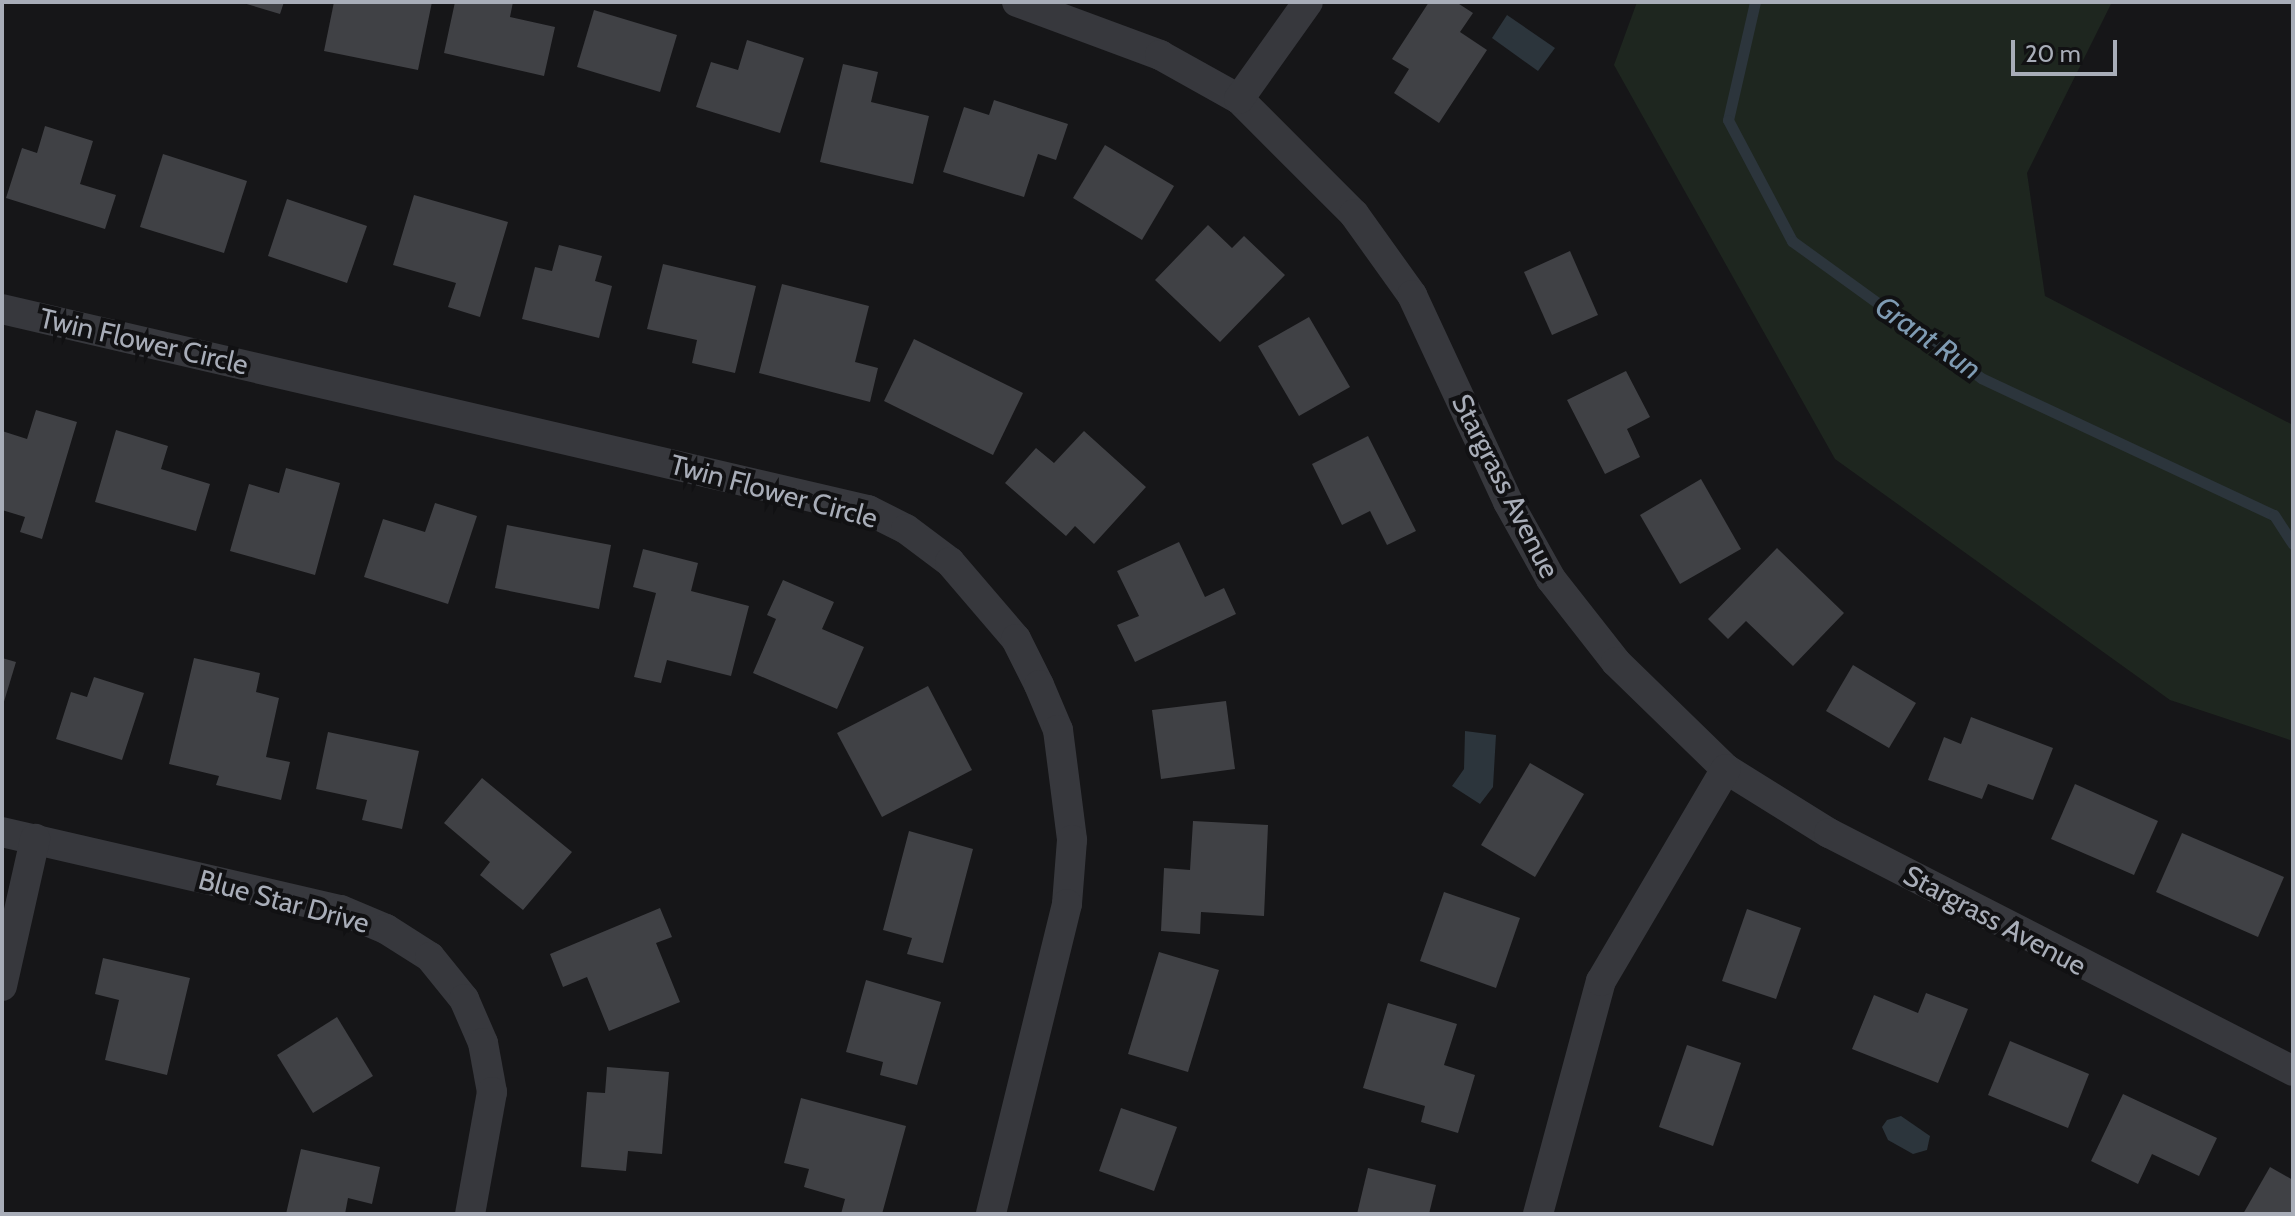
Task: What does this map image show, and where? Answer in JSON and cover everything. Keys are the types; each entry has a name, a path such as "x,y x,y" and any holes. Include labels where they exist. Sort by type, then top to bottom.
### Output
{"street":[{"name":"Stargrass Avenue","path":"1017,2 1160,55 1239,99 1354,214 1412,295 1508,502 1551,579 1616,662 1726,769 1829,833 2293,1071"},
{"path":"1239,99 1308,2"},
{"name":"Twin Flower Circle","path":"2,309 868,510 906,529 950,562 1016,639 1039,685 1058,730 1072,840 1067,904 991,1214"},
{"path":"1538,1214 1601,981 1726,769"},
{"name":"Blue Star Drive","path":"2,832 341,910 386,929 430,957 464,999 483,1043 492,1092 470,1214"},
{"path":"2,986 35,839"}],"shaded area":[{"path":"1637,2 2112,2 2027,173 2045,296 2293,425 2293,741 2170,700 1835,459 1614,65"},
{"path":"1507,15 1555,48 1538,71 1492,38"},
{"path":"1465,731 1496,735 1493,787 1480,804 1452,786 1464,769"},
{"path":"1901,1116 1930,1136 1927,1150 1913,1154 1888,1140 1882,1127 1887,1120"}],"building":[{"path":"240,2 284,2 280,14"},
{"path":"334,2 432,2 418,70 324,51"},
{"path":"455,2 513,2 510,17 555,27 544,76 444,53"},
{"path":"1429,2 1456,2 1473,13 1460,32 1487,50 1439,123 1394,93 1409,69 1392,59"},
{"path":"594,10 677,35 660,92 577,67"},
{"path":"747,40 804,58 780,133 696,107 711,62 738,70"},
{"path":"843,64 878,72 871,102 929,116 913,184 820,162"},
{"path":"994,100 1068,124 1056,160 1038,154 1024,197 943,172 964,107 989,115"},
{"path":"45,126 93,141 80,184 116,195 105,229 6,198 22,148 37,153"},
{"path":"1105,145 1174,186 1142,240 1073,198"},
{"path":"163,154 247,181 224,253 140,227"},
{"path":"414,195 508,222 480,317 448,307 456,283 393,265"},
{"path":"287,199 367,226 347,283 268,256"},
{"path":"1208,225 1232,248 1244,236 1285,275 1220,342 1155,280"},
{"path":"559,245 602,256 595,281 612,286 599,338 522,319 535,267 552,271"},
{"path":"1570,251 1598,315 1552,335 1524,272"},
{"path":"663,264 756,286 735,373 692,363 697,340 647,329"},
{"path":"782,284 869,306 855,362 878,368 870,402 759,373"},
{"path":"1309,317 1350,387 1299,416 1258,346"},
{"path":"914,339 1023,393 993,455 884,401"},
{"path":"1626,371 1650,417 1627,429 1640,457 1605,474 1567,400"},
{"path":"36,410 77,422 42,539 20,532 25,517 2,510 2,431 27,439"},
{"path":"116,430 168,446 161,469 210,484 196,531 95,502"},
{"path":"1084,431 1146,487 1094,544 1075,526 1066,536 1005,483 1036,448 1054,463"},
{"path":"1368,436 1416,531 1387,545 1370,511 1342,525 1312,464"},
{"path":"286,468 340,483 315,575 230,551 249,484 279,493"},
{"path":"1701,479 1741,549 1680,584 1640,515"},
{"path":"435,503 477,516 448,604 364,577 383,519 425,532"},
{"path":"507,525 611,545 599,609 495,588"},
{"path":"1179,542 1205,597 1224,588 1236,614 1135,662 1117,625 1139,616 1117,571"},
{"path":"1777,548 1844,613 1793,666 1746,621 1728,639 1708,619"},
{"path":"643,549 698,563 691,591 749,606 731,676 667,660 661,683 634,677 656,593 633,587"},
{"path":"783,580 834,602 822,629 864,647 837,709 753,673 776,619 767,615"},
{"path":"2,658 16,662 3,705 2,705"},
{"path":"194,658 260,673 256,692 279,698 266,757 290,762 281,800 216,785 219,776 169,764"},
{"path":"1853,665 1916,703 1889,748 1826,711"},
{"path":"94,677 144,693 122,760 56,739 71,692 87,697"},
{"path":"928,686 972,770 882,817 837,733"},
{"path":"1226,701 1235,769 1161,779 1152,710"},
{"path":"1971,717 2053,748 2033,800 1988,784 1982,799 1928,780 1944,737 1961,744"},
{"path":"328,732 419,751 402,829 362,820 367,800 316,789"},
{"path":"1530,763 1584,794 1535,877 1481,845"},
{"path":"482,778 572,852 523,910 480,875 490,862 444,823"},
{"path":"2075,784 2158,821 2134,875 2051,839"},
{"path":"1193,821 1268,825 1264,916 1201,912 1200,934 1161,931 1164,868 1190,870"},
{"path":"909,831 973,849 943,963 907,954 912,938 883,930"},
{"path":"2182,833 2284,877 2258,937 2156,892"},
{"path":"1444,892 1520,918 1496,988 1420,961"},
{"path":"660,908 672,937 656,943 680,1002 609,1031 587,977 563,987 550,954"},
{"path":"1747,909 1801,928 1776,999 1722,981"},
{"path":"1159,952 1219,970 1188,1072 1128,1054"},
{"path":"103,958 190,978 167,1075 105,1060 119,1000 95,994"},
{"path":"866,980 941,1002 917,1085 880,1075 883,1062 846,1052"},
{"path":"1926,993 1968,1009 1938,1083 1852,1049 1874,995 1918,1013"},
{"path":"1388,1003 1457,1024 1444,1065 1475,1075 1458,1133 1421,1122 1425,1106 1363,1088"},
{"path":"337,1017 373,1076 313,1113 277,1055"},
{"path":"2010,1041 2089,1074 2068,1128 1988,1095"},
{"path":"1687,1045 1741,1063 1713,1146 1659,1127"},
{"path":"607,1067 669,1072 662,1154 628,1151 626,1171 581,1167 587,1092 605,1093"},
{"path":"2123,1094 2217,1138 2199,1176 2152,1154 2138,1184 2091,1161"},
{"path":"801,1098 906,1126 882,1214 841,1214 845,1199 804,1187 809,1169 784,1163"},
{"path":"1121,1108 1177,1127 1154,1191 1099,1171"},
{"path":"301,1149 380,1167 372,1204 348,1198 345,1214 286,1214"},
{"path":"2270,1167 2293,1180 2293,1214 2243,1214"},
{"path":"1368,1168 1436,1185 1429,1214 1357,1214"}],"waterway":[{"name":"Grant Run","path":"1755,2 1728,120 1792,241 1981,378 2274,515 2293,544"}]}
